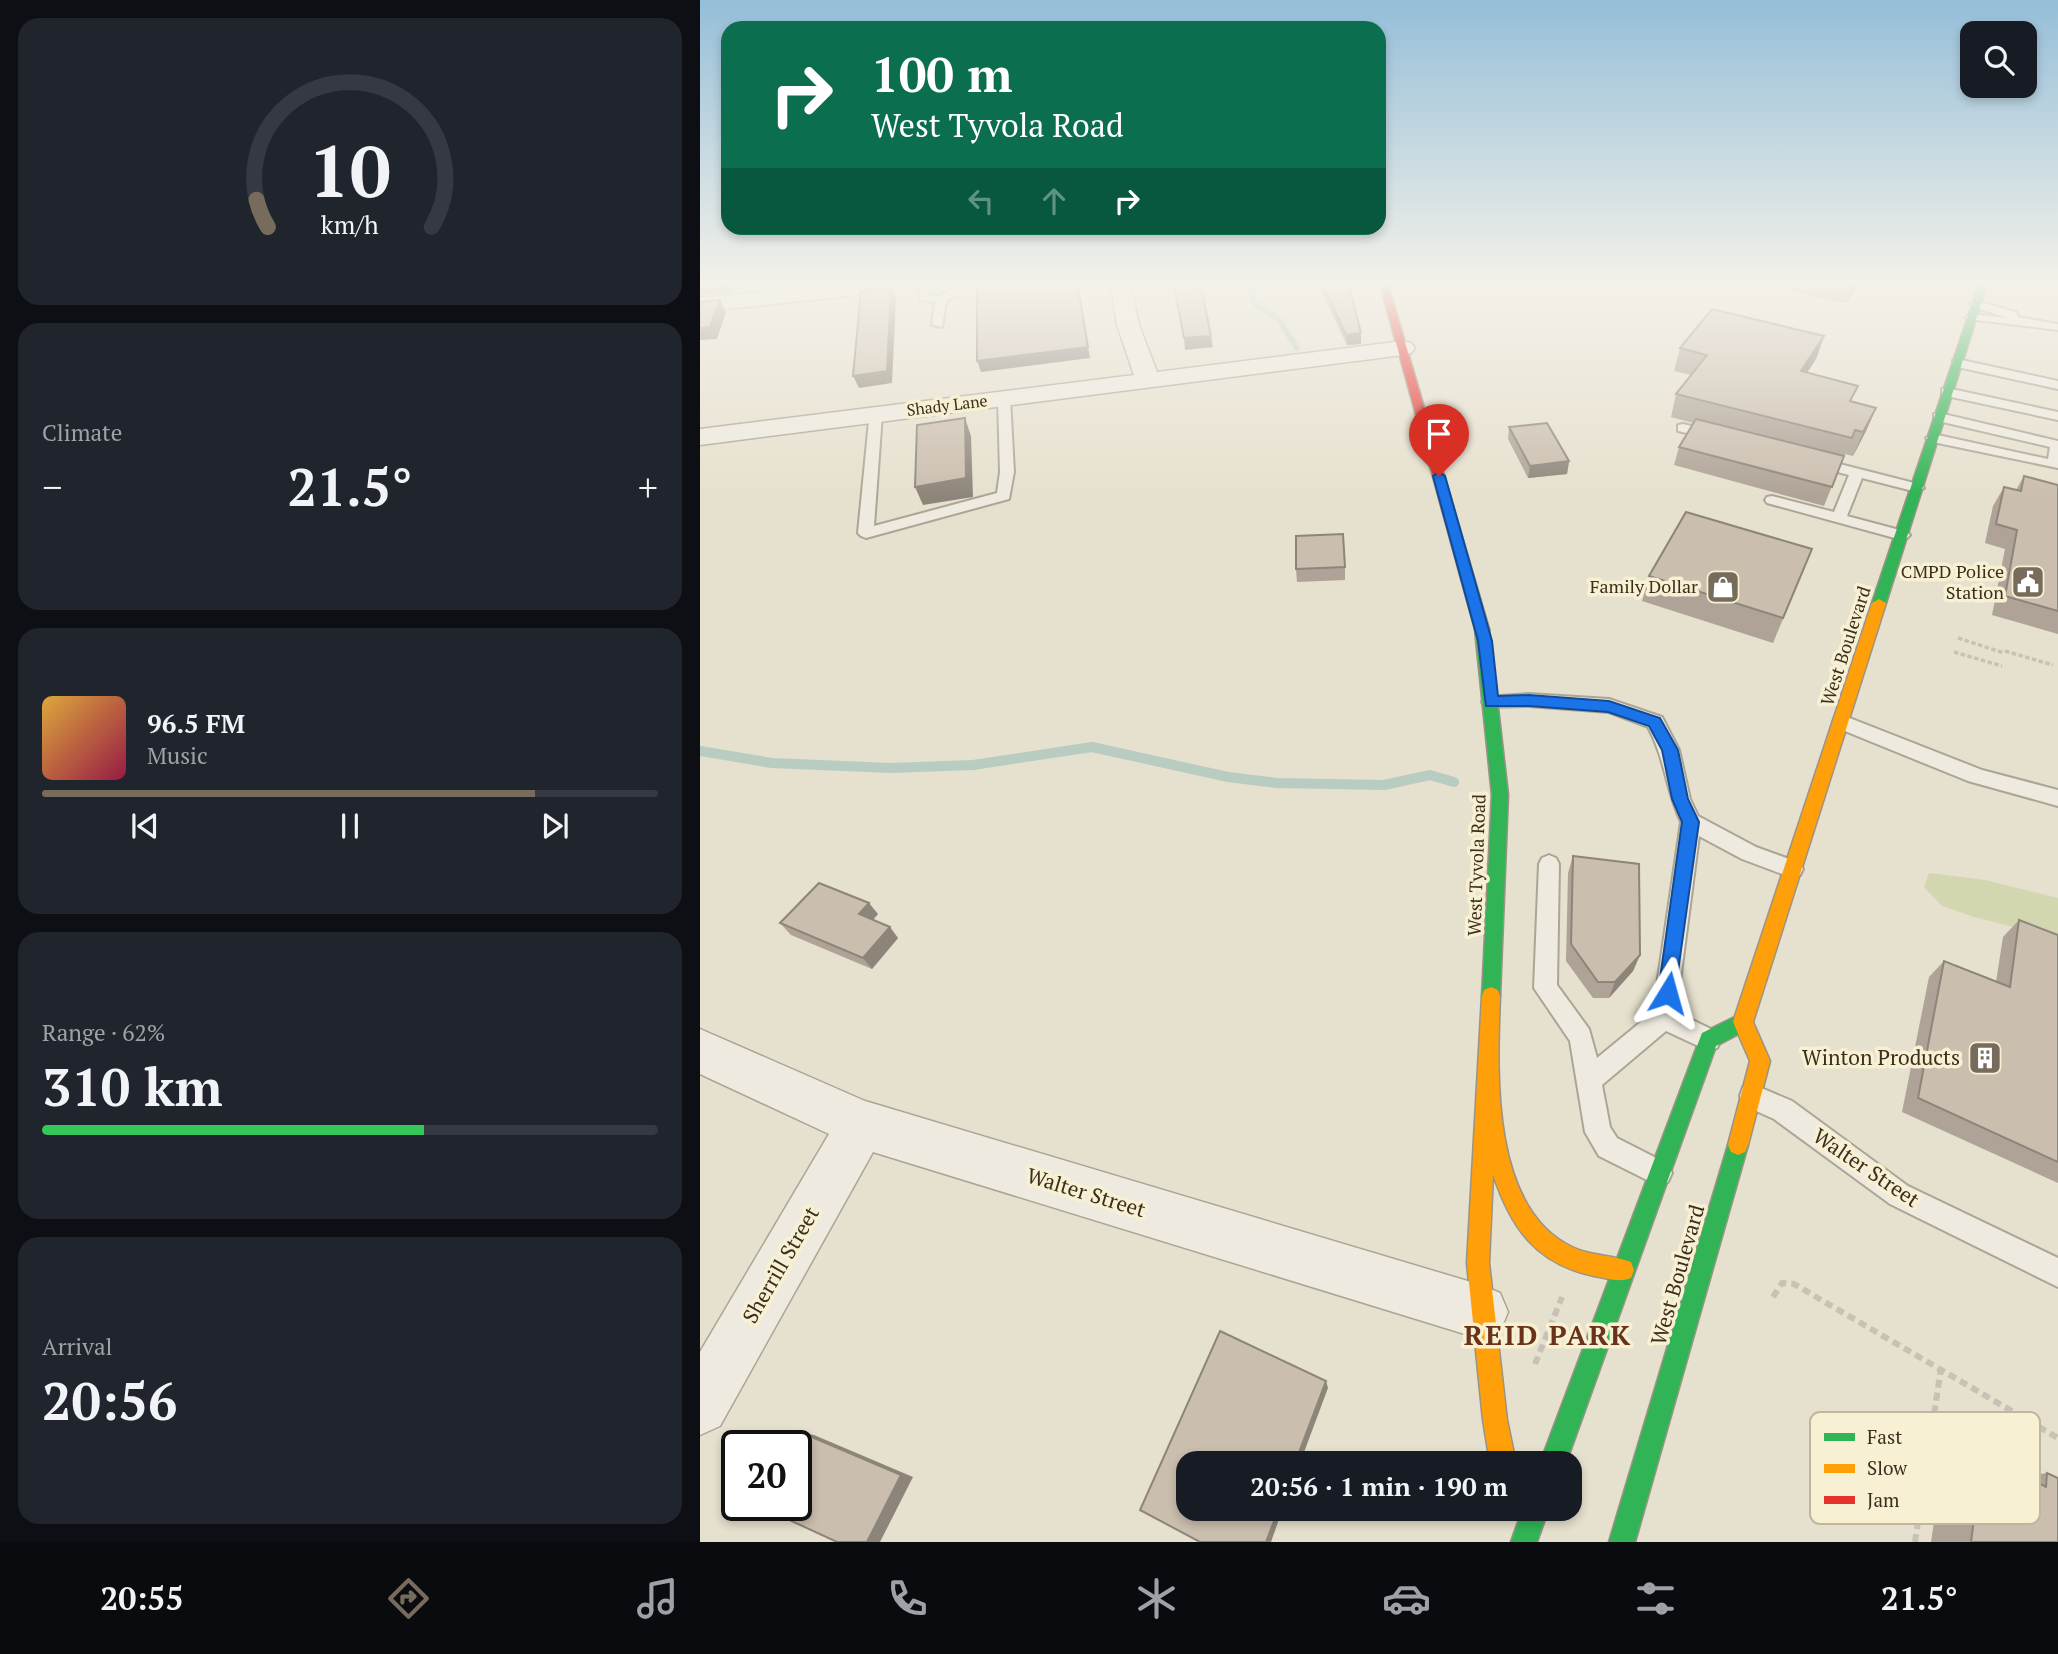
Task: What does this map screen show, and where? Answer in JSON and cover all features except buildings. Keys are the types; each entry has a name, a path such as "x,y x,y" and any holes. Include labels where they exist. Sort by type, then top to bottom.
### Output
{"main road":[{"name":"West Tyvola Road","path":"1404,353 1485,641 1500,795 1478,1263 1481,1312 1494,1420 1500,1451"},
{"name":"West Boulevard","path":"1622,1542 1752,1096 1760,1061 1743,1021 1961,353"},
{"path":"1557,1451 1709,1040 1743,1021"},
{"path":"1487,1072 1496,1143 1511,1199 1556,1250 1576,1259 1623,1270"},
{"path":"1512,1521 1517,1542"},
{"path":"1524,1542 1531,1521"}],"street":[{"path":"1139,353 1148,379"},
{"name":"Shady Lane","path":"700,437 1362,353"},
{"name":"Walter Street","path":"700,1051 862,1124 1481,1312"},
{"name":"Sherrill Street","path":"700,1406 862,1124"}],"lane":[{"path":"1958,363 2058,385"},
{"path":"1948,392 2058,416"},
{"path":"875,414 866,533 1004,496 1007,472 1004,398"},
{"path":"1933,438 2054,465 2057,445 1940,417"},
{"path":"1683,428 1723,438"},
{"path":"1803,458 1917,488"},
{"path":"1839,518 1857,472"},
{"path":"1772,500 1902,535"},
{"path":"1491,702 1529,700 1609,706 1655,722 1670,750 1680,799 1691,822 1664,1018 1588,1081"},
{"path":"1842,722 1983,778 2029,793 2058,798"},
{"path":"1691,822 1749,853 1793,869"},
{"path":"1549,864 1545,988 1581,1037 1598,1132 1608,1147 1659,1173"},
{"path":"1664,1018 1709,1040"},
{"name":"Walter Street","path":"1752,1096 1783,1110 1899,1195 2058,1273"}],"path":[{"path":"1958,638 2053,666"},
{"path":"1954,652 2002,666"},
{"path":"1773,1297 1782,1283 1794,1284 2015,1412"},
{"path":"1531,1372 1567,1285"},
{"path":"1934,1412 1941,1368"},
{"path":"2040,1427 2058,1438"},
{"path":"1915,1542 1918,1524"}],"green space":[{"path":"1929,873 1985,880 2058,898 2058,938 1942,906 1924,887"}],"waterway":[{"path":"700,751 772,763 891,768 973,765 1092,747 1228,777 1277,783 1384,785 1430,775 1454,782"}],"traffic: fast":[{"path":"1879,603 1961,353"},
{"path":"1482,629 1500,795 1491,996"},
{"path":"1557,1451 1709,1040 1743,1022"},
{"path":"1622,1542 1738,1145"},
{"path":"1524,1542 1531,1521"}],"traffic: slow":[{"path":"1738,1145 1760,1061 1743,1022 1879,603"},
{"path":"1491,996 1478,1263 1501,1451"},
{"path":"1487,1072 1497,1150 1513,1200 1526,1222 1544,1241 1566,1256 1623,1270"}],"traffic: jam":[{"path":"1403,353 1482,629"}],"place":[{"name":"CMPD Police Station","path":"2028,582"},
{"name":"Family Dollar","path":"1723,587"},
{"name":"Winton Products","path":"1985,1058"}],"district":[{"name":"REID PARK","path":"1548,1335"}],"route":[{"path":"1439,476 1485,641 1491,702 1529,700 1609,706 1655,722 1670,750 1680,799 1691,822 1668,993"}]}
